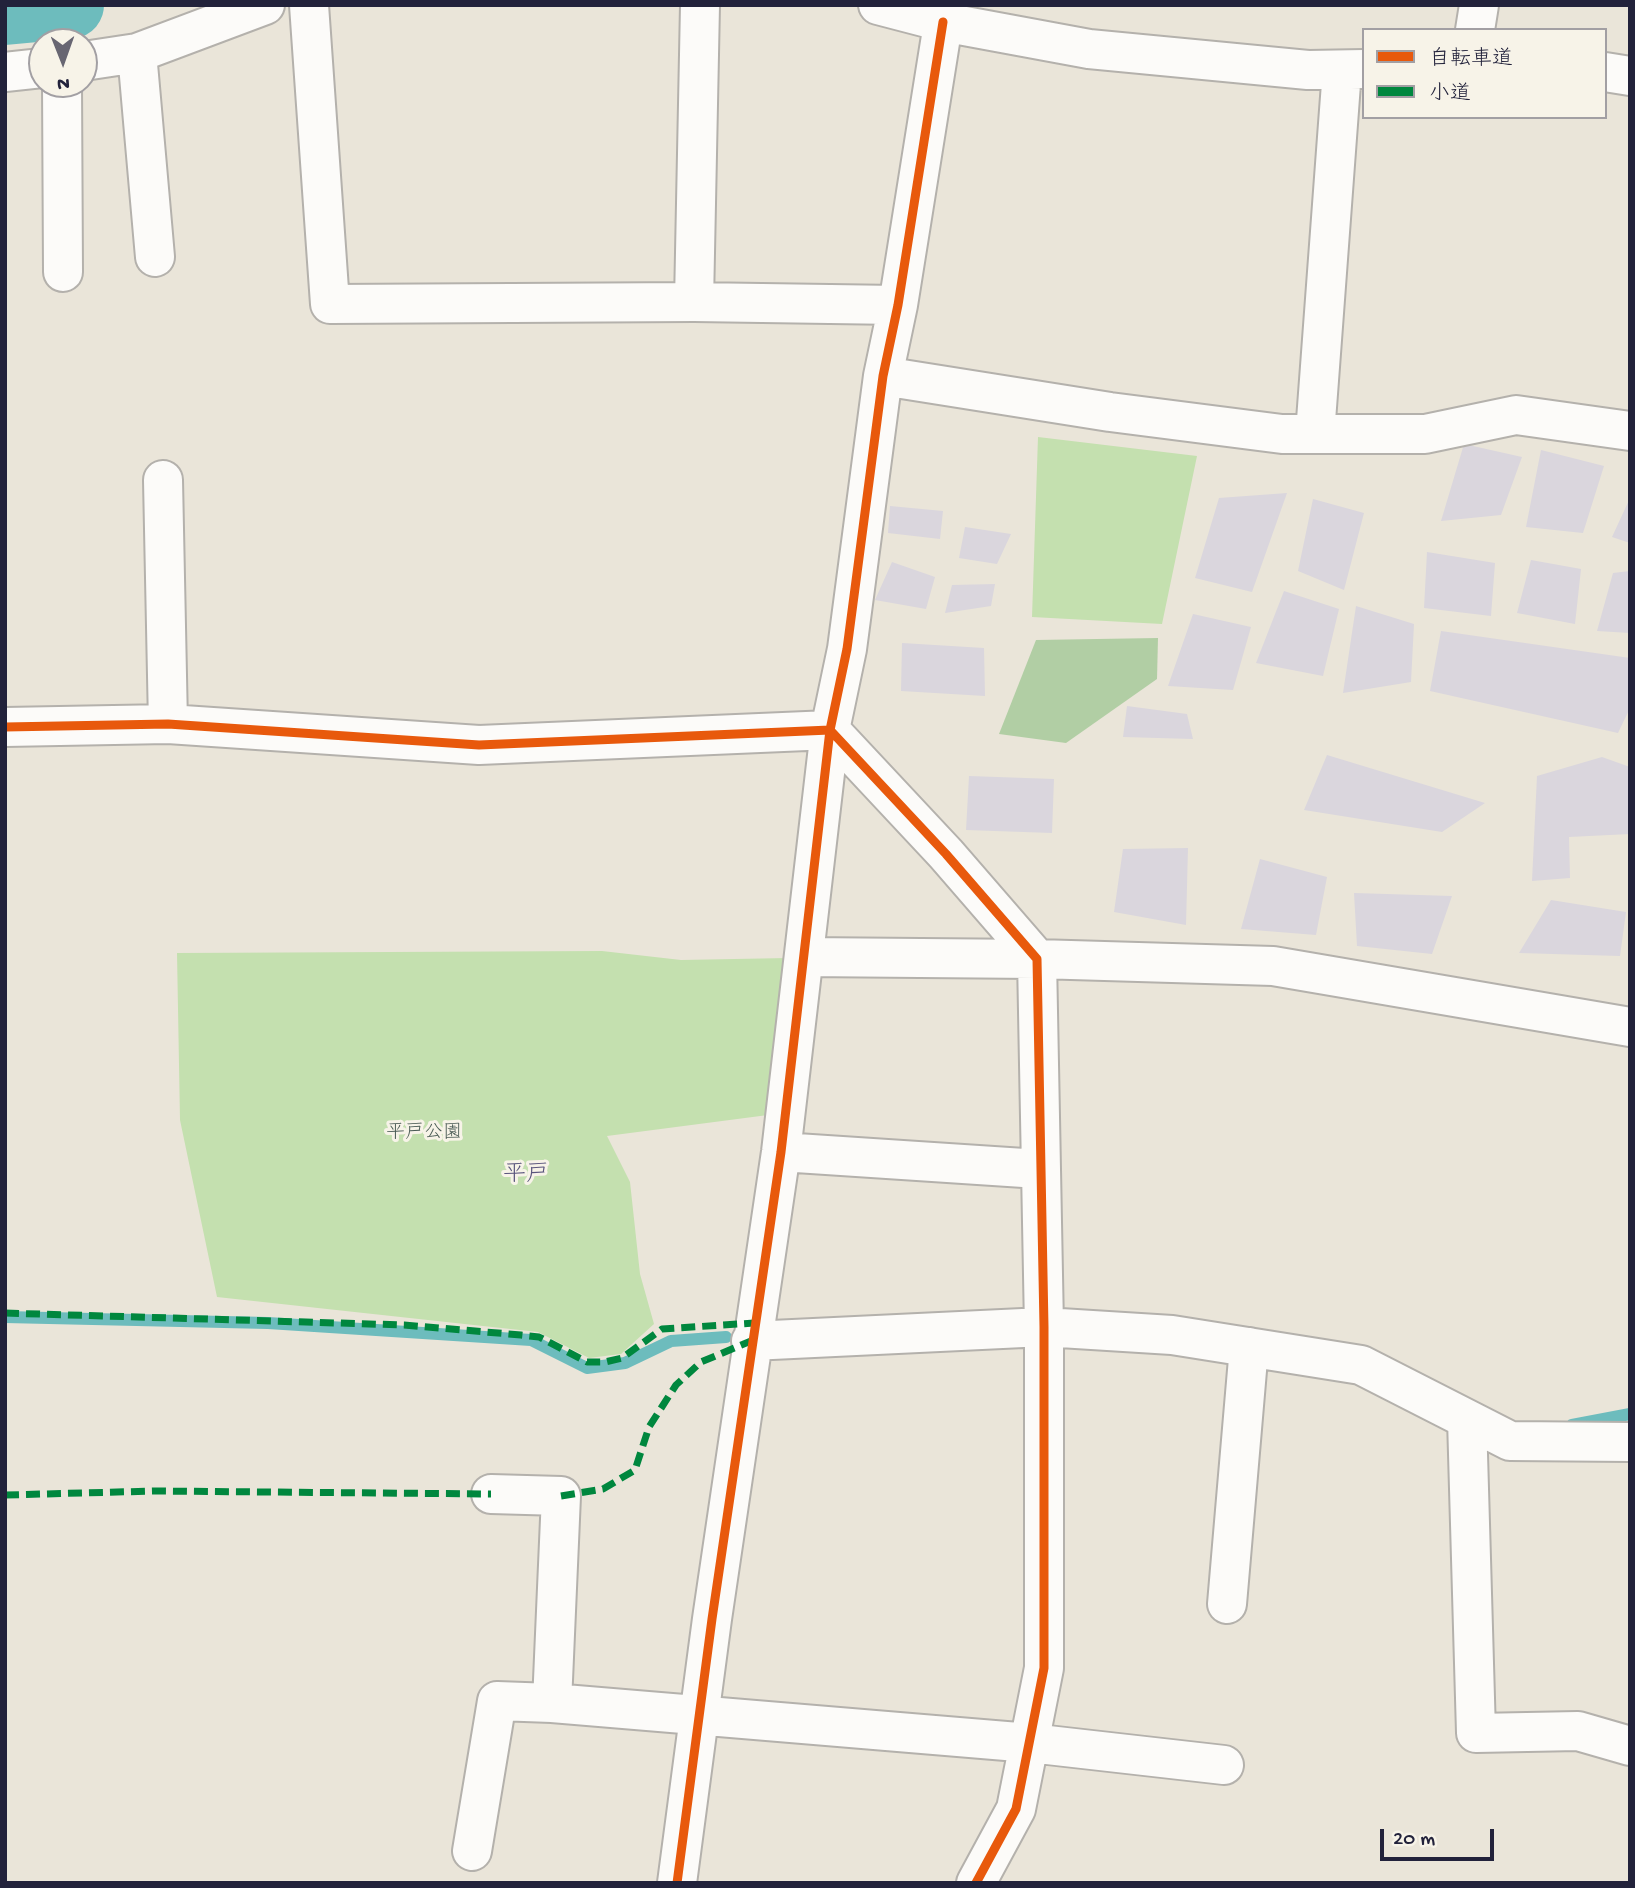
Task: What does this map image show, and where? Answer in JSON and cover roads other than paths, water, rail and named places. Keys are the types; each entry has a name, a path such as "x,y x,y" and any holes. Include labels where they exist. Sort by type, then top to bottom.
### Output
{"street":[{"path":"98,59 137,53 265,5"},
{"path":"309,5 330,304 694,302 898,305"},
{"path":"694,302 700,5"},
{"path":"878,5 944,14 1089,49 1308,70 1353,70 1315,434"},
{"path":"1475,28 1479,5"},
{"path":"677,1883 751,1341 781,1152 830,730 848,649 883,376 898,305 944,14"},
{"path":"137,53 155,257"},
{"path":"5,72 28,70"},
{"path":"1607,72 1630,76"},
{"path":"62,98 63,272"},
{"path":"883,376 1110,412 1282,434 1425,434 1516,415 1630,431"},
{"path":"163,480 168,724"},
{"path":"5,727 168,724 479,745 830,730 946,855 1037,959 1044,1327 1044,1668 1016,1809 976,1883"},
{"path":"804,957 1273,965 1630,1027"},
{"path":"781,1152 1039,1169"},
{"path":"751,1341 1044,1327 1172,1335 1361,1365 1510,1441 1630,1442"},
{"path":"1227,1604 1249,1347"},
{"path":"1467,1419 1476,1733 1578,1731 1630,1746"},
{"path":"491,1494 561,1496 552,1703"},
{"path":"472,1851 497,1701 552,1703 1030,1743 1224,1765"}],"waterway":[{"path":"5,11 70,5"},
{"path":"5,1317 268,1323 531,1340 587,1368 625,1363 671,1341 726,1337"},
{"path":"1572,1425 1630,1414"}],"district":[{"name":"平戸","path":"526,1176"}],"park label":[{"name":"平戸公園","path":"424,1134"}]}
